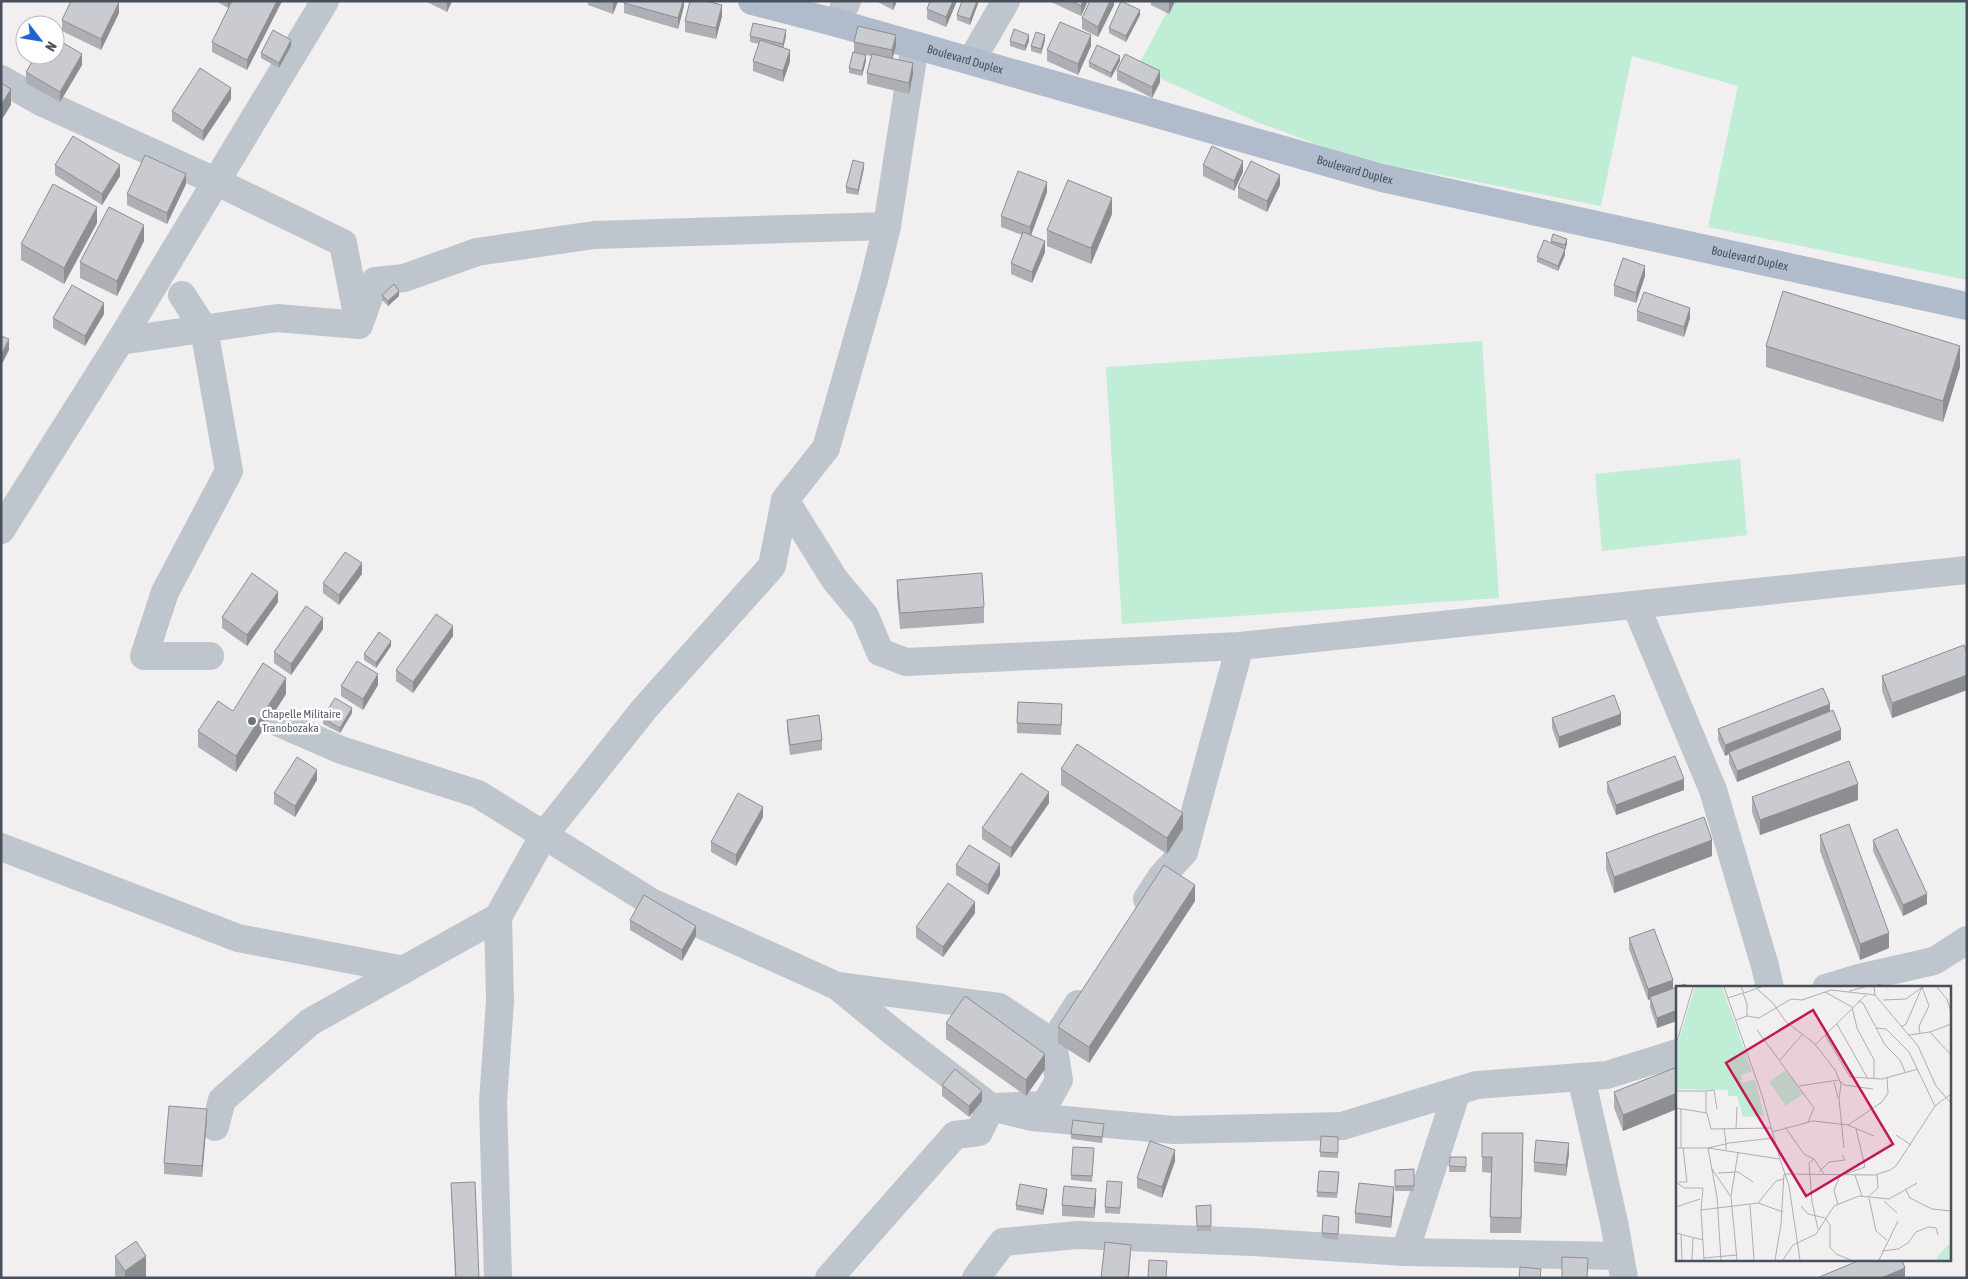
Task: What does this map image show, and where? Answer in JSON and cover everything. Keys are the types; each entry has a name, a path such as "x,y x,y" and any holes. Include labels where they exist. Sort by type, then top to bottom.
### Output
{"main road":[{"name":"Boulevard Duplex","path":"752,1 842,12 915,45 1382,178 1967,306"}],"street":[{"path":"1,530 120,341 215,181 326,1"},
{"path":"971,61 1006,1"},
{"path":"498,1278 493,1102 500,1001 498,917 544,835 645,708 772,566 785,500 826,448 874,280 887,226 915,45"},
{"path":"1,79 41,102 215,181 343,243 359,325"},
{"path":"359,325 375,281 404,278 477,252 594,236 887,226"},
{"path":"182,295 204,330 228,471 165,592 144,656 210,656"},
{"path":"120,341 276,318 359,325"},
{"path":"785,500 835,580 865,616 880,652 906,662 1240,646 1967,570"},
{"path":"1636,606 1713,790 1770,986"},
{"path":"1134,918 1162,876 1184,852 1240,646"},
{"path":"279,723 341,750 478,794 650,902 837,986 893,1032 991,1107 1032,1117 1174,1130 1342,1126 1477,1085 1607,1074 1676,1053"},
{"path":"1,847 238,938 404,970"},
{"path":"215,1126 222,1100 310,1022 498,917"},
{"path":"1833,986 1934,961 1967,940"},
{"path":"991,1107 1045,1105 1059,1080 1053,1043 1091,984"},
{"path":"837,986 999,1007 1053,1043"},
{"path":"976,1278 1003,1242 1077,1235 1253,1242 1622,1267 1581,1077"},
{"path":"1405,1252 1458,1091"},
{"path":"829,1278 955,1135 979,1132 991,1107"}],"green space":[{"path":"1173,1 1967,1 1967,280 1708,227 1738,86 1632,56 1601,206 1390,165 1324,147 1257,122 1137,68"},
{"path":"1482,341 1499,598 1122,624 1106,367"},
{"path":"1740,459 1747,535 1602,551 1595,474"}],"building":[{"path":"71,1 119,2 101,39 65,21 64,15"},
{"path":"232,1 277,1 247,60 212,42"},
{"path":"624,1 683,1 678,18 624,3"},
{"path":"690,1 706,1 722,5 716,28 685,21"},
{"path":"930,1 953,1 946,17 927,9"},
{"path":"962,1 977,1 970,19 957,15"},
{"path":"1072,1 1083,1 1081,6"},
{"path":"1090,1 1110,1 1098,27 1082,18"},
{"path":"1121,1 1140,10 1126,36 1109,28"},
{"path":"1060,22 1091,35 1078,64 1047,50"},
{"path":"753,23 786,30 783,44 750,36"},
{"path":"858,26 896,35 892,50 854,42"},
{"path":"1014,29 1029,35 1025,46 1010,41"},
{"path":"273,30 291,40 279,63 261,53"},
{"path":"1036,32 1045,35 1041,49 1031,46"},
{"path":"760,40 790,50 783,71 753,61"},
{"path":"65,44 82,54 60,92 26,72 30,65 65,65"},
{"path":"1097,45 1120,56 1111,73 1089,62"},
{"path":"853,52 866,55 862,71 849,68"},
{"path":"872,54 913,63 909,83 867,73"},
{"path":"1125,54 1160,71 1152,87 1117,70"},
{"path":"200,68 231,88 203,131 172,111"},
{"path":"1,83 11,89 1,105"},
{"path":"73,136 120,165 102,194 55,165"},
{"path":"1212,146 1243,161 1234,181 1203,165"},
{"path":"145,155 186,174 167,213 127,194"},
{"path":"853,160 864,163 858,190 846,187"},
{"path":"1251,161 1280,175 1267,201 1238,187"},
{"path":"1018,171 1047,182 1030,227 1001,216"},
{"path":"1068,180 1112,198 1091,248 1047,230"},
{"path":"53,184 97,207 64,268 21,244"},
{"path":"109,207 144,225 117,281 80,262"},
{"path":"1023,232 1045,241 1032,272 1011,263"},
{"path":"1553,234 1567,239 1565,245 1551,241"},
{"path":"1544,240 1565,249 1558,266 1537,257"},
{"path":"1623,258 1645,266 1636,293 1614,285"},
{"path":"394,284 399,291 388,301 382,295"},
{"path":"72,285 104,303 85,336 53,318"},
{"path":"1783,291 1960,346 1943,401 1766,346"},
{"path":"1644,292 1690,308 1684,327 1637,311"},
{"path":"1,336 9,339 1,355"},
{"path":"345,552 362,563 339,595 323,583"},
{"path":"252,573 278,592 247,635 222,617"},
{"path":"982,573 984,607 900,613 897,580"},
{"path":"306,606 323,618 291,664 274,652"},
{"path":"436,614 453,626 413,682 396,670"},
{"path":"379,632 391,641 376,663 364,654"},
{"path":"1964,645 1967,653 1967,675 1892,703 1882,676"},
{"path":"357,661 378,674 363,699 341,686"},
{"path":"263,663 286,678 236,756 198,731 218,701 233,711"},
{"path":"1823,688 1830,704 1725,745 1718,729"},
{"path":"1614,695 1621,714 1559,737 1552,718"},
{"path":"335,698 352,708 340,728 323,718"},
{"path":"1018,702 1062,704 1061,725 1017,723"},
{"path":"1833,710 1841,730 1737,771 1729,752"},
{"path":"819,715 822,740 790,745 787,720"},
{"path":"1077,744 1183,813 1167,838 1061,769"},
{"path":"1675,756 1684,779 1616,805 1607,782"},
{"path":"297,757 317,770 295,806 274,793"},
{"path":"1849,761 1858,784 1760,820 1752,797"},
{"path":"1021,773 1049,792 1011,848 982,828"},
{"path":"738,793 763,807 736,855 711,842"},
{"path":"1704,817 1712,840 1614,877 1606,853"},
{"path":"1849,824 1889,933 1860,944 1820,835"},
{"path":"1897,829 1927,894 1903,905 1873,840"},
{"path":"969,845 1000,864 988,885 956,865"},
{"path":"1164,865 1195,885 1089,1047 1058,1027"},
{"path":"948,883 975,902 943,947 916,927"},
{"path":"644,895 696,926 682,950 630,920"},
{"path":"1654,929 1673,980 1648,989 1629,938"},
{"path":"1676,987 1676,1010 1657,1018 1650,997"},
{"path":"965,996 1045,1054 1026,1080 946,1023"},
{"path":"1676,1067 1676,1093 1623,1115 1614,1092"},
{"path":"955,1069 982,1091 969,1106 942,1085"},
{"path":"169,1106 207,1109 202,1166 164,1163"},
{"path":"1073,1120 1104,1124 1102,1137 1071,1134"},
{"path":"1482,1133 1523,1133 1521,1218 1490,1217 1492,1157 1482,1157"},
{"path":"1321,1136 1338,1137 1338,1153 1320,1152"},
{"path":"1536,1140 1569,1143 1566,1165 1534,1162"},
{"path":"1150,1141 1175,1150 1162,1187 1137,1178"},
{"path":"1073,1147 1094,1148 1092,1176 1071,1175"},
{"path":"1450,1157 1466,1157 1466,1167 1449,1166"},
{"path":"1414,1169 1414,1186 1395,1186 1395,1170"},
{"path":"1319,1171 1339,1172 1337,1193 1317,1192"},
{"path":"1107,1181 1122,1182 1120,1208 1105,1207"},
{"path":"475,1182 479,1278 456,1278 451,1183"},
{"path":"1359,1183 1394,1187 1391,1217 1355,1213"},
{"path":"1020,1184 1047,1189 1043,1210 1016,1205"},
{"path":"1064,1186 1096,1189 1094,1208 1062,1205"},
{"path":"1211,1205 1211,1226 1197,1226 1196,1206"},
{"path":"1323,1215 1339,1217 1338,1234 1322,1233"},
{"path":"136,1241 146,1256 125,1271 115,1256"},
{"path":"1105,1242 1131,1245 1128,1278 1101,1278"},
{"path":"1562,1257 1588,1258 1587,1278 1562,1278"},
{"path":"1149,1260 1167,1261 1166,1278 1148,1278"},
{"path":"1855,1262 1903,1262 1905,1268 1881,1278 1817,1278"},
{"path":"1520,1267 1541,1269 1540,1278 1519,1278"}],"place":[{"name":"Chapelle Militaire Tranobozaka","path":"252,721"}]}
